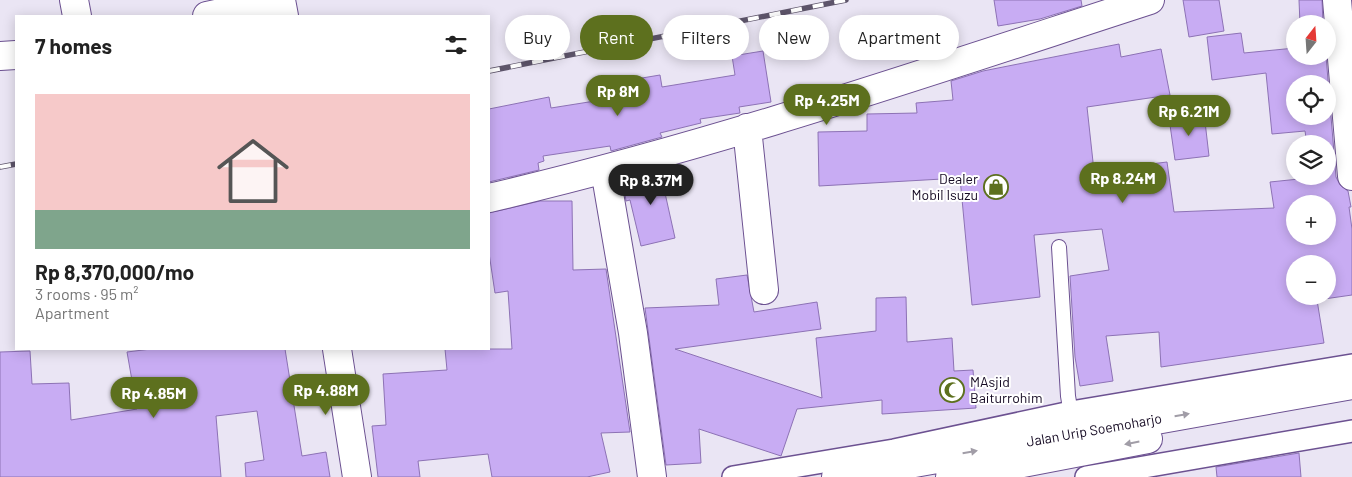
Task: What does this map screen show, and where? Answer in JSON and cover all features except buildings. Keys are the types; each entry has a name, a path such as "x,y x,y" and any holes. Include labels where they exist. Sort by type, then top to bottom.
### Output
{"main road":[{"path":"74,0 77,15"},
{"path":"212,15 280,0 284,15"},
{"path":"490,198 605,170 747,128 1150,0"},
{"path":"1337,0 1352,176"},
{"path":"0,56 15,54"},
{"path":"747,128 764,290"},
{"path":"605,170 633,333 652,477"},
{"path":"337,350 356,477"},
{"name":"Jalan Urip Soemoharjo","path":"950,477 1324,400 1352,385"},
{"name":"Jalan Urip Soemoharjo","path":"836,477 1073,423 1324,400 1352,404"}],"street":[{"path":"733,477 1073,423 1352,365"},
{"path":"1086,477 1352,431"}],"lane":[{"path":"1059,247 1068,396 1073,423"}],"railway":[{"path":"490,71 846,0"},
{"path":"0,167 15,164"}],"place":[{"name":"Dealer Mobil Isuzu","path":"996,187"},
{"name":"MAsjid Baiturrohim","path":"952,390"}]}
